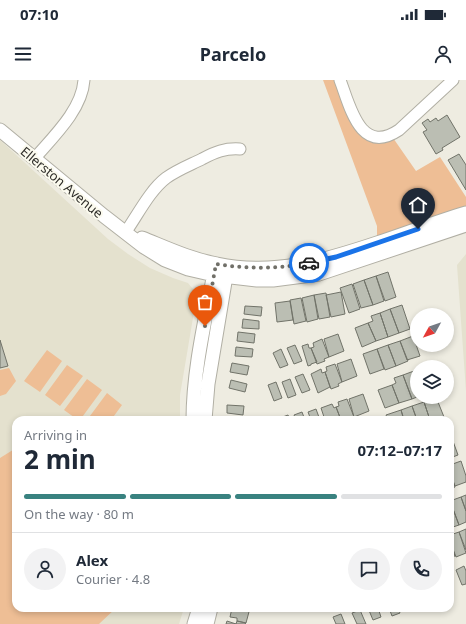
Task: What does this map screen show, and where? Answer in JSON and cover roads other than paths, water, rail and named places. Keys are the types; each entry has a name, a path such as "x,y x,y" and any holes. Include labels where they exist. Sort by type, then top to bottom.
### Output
{"street":[{"path":"34,159 74,110 81,95 84,80"},
{"path":"340,80 357,124 362,130 370,135 383,137 391,135 398,130 453,80"},
{"name":"Ellerston Avenue","path":"0,130 144,248 165,260 188,269 221,271 290,267 406,240 447,225 466,213"},
{"path":"125,233 152,193 166,178 218,151 229,148 240,149"},
{"name":"Ellerston Avenue","path":"447,225 466,225"},
{"path":"193,416 193,402 197,370 221,271"},
{"path":"205,416 221,271"},
{"path":"194,624 198,612"},
{"path":"207,624 210,612"}]}
